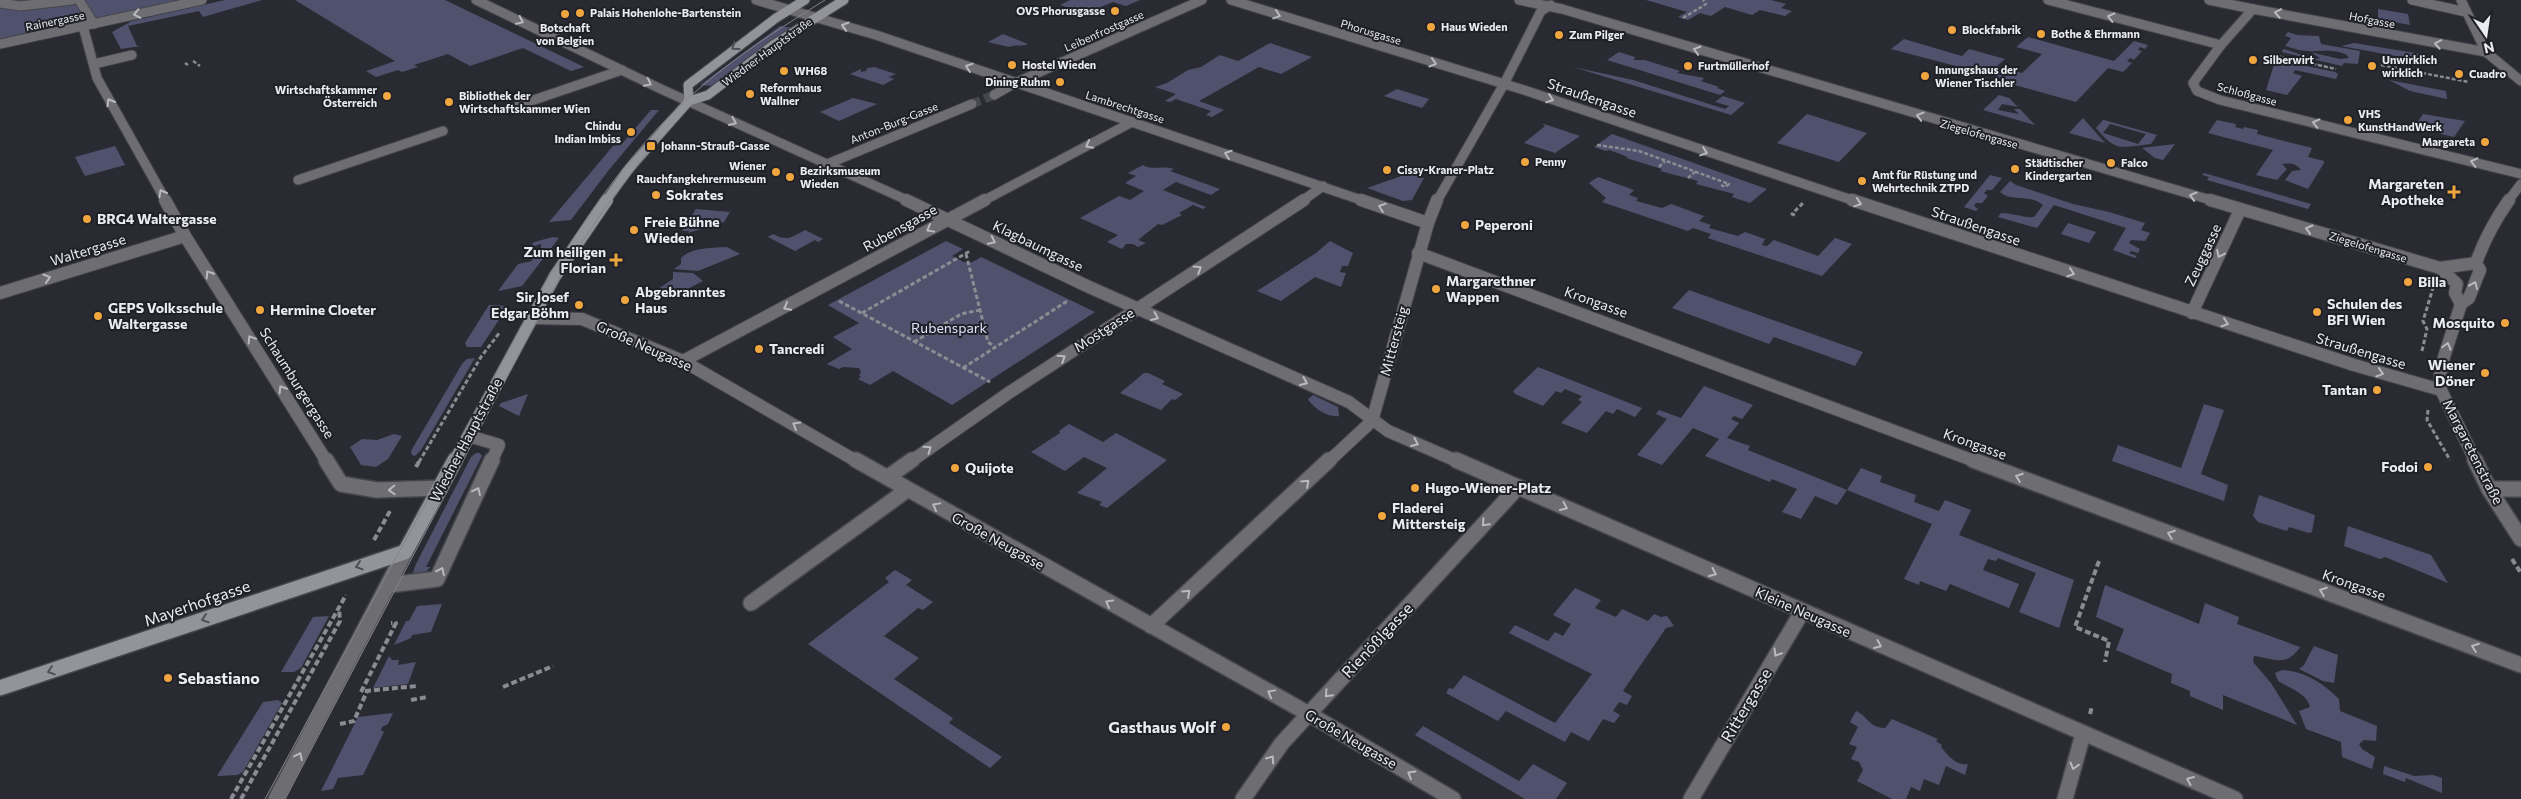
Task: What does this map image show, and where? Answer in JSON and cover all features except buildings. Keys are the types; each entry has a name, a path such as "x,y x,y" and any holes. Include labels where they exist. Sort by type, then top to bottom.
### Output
{"main road":[{"name":"Wiedner Hauptstraße","path":"689,102 688,85 787,10 805,0"},
{"name":"Wiedner Hauptstraße","path":"405,552 531,318 575,246 628,170 689,102 708,95 773,45 814,17 844,0"},
{"name":"Mayerhofgasse","path":"0,688 405,552"}],"street":[{"path":"0,3 20,6 72,0"},
{"path":"78,0 94,24"},
{"name":"Rainergasse","path":"0,44 202,0"},
{"name":"Klagbaumgasse","path":"476,0 689,102 948,219 1089,287 1349,402 1372,420"},
{"path":"756,0 814,17"},
{"name":"Leibenfrostgasse","path":"1015,83 1202,0"},
{"name":"Phorusgasse","path":"1231,0 1504,84"},
{"name":"Ziegelofengasse","path":"1519,0 2440,268"},
{"name":"Mittersteig","path":"1372,420 1418,253 1438,198 1497,93 1504,84 1540,11 1559,0"},
{"path":"2048,0 2221,45 2253,8"},
{"name":"Hofgasse","path":"2210,0 2486,52"},
{"path":"2412,0 2466,12"},
{"path":"2461,0 2486,52 2520,79"},
{"name":"Lambrechtgasse","path":"814,17 876,35 1428,223"},
{"name":"Schaumburgergasse","path":"83,26 97,78 185,236 341,484 377,490 440,488"},
{"name":"Schloßgasse","path":"2221,45 2193,83 2197,91 2220,100 2521,174"},
{"path":"94,64 132,55"},
{"path":"519,105 622,70"},
{"path":"994,95 1015,83"},
{"name":"Straußengasse","path":"1504,84 2192,313 2354,365 2441,390"},
{"name":"Anton-Burg-Gasse","path":"825,164 972,104"},
{"name":"Rubensgasse","path":"683,361 1132,122"},
{"path":"298,180 443,131"},
{"name":"Margaretenstraße","path":"2520,536 2489,489 2441,390 2440,376 2444,357 2462,304 2468,298 2480,270 2476,263 2490,227 2517,194 2521,184"},
{"name":"Mostgasse","path":"888,477 1010,392 1136,308 1282,216 1323,186"},
{"name":"Zeuggasse","path":"2192,313 2240,210"},
{"name":"Waltergasse","path":"0,293 185,236"},
{"name":"Krongasse","path":"1418,253 2521,664"},
{"path":"2440,268 2476,263"},
{"path":"2440,268 2457,284 2455,293 2462,304"},
{"name":"Große Neugasse","path":"531,318 582,319 683,361 888,477 907,490 1309,714 1453,799"},
{"path":"1151,626 1372,420"},
{"name":"Kleine Neugasse","path":"1372,420 1388,431 2235,799"},
{"path":"389,585 437,579 499,445 469,436"},
{"name":"Rienößlgasse","path":"1243,799 1282,743 1518,487"},
{"path":"2489,489 2521,489"},
{"path":"750,603 907,490"},
{"name":"Wiedner Hauptstraße","path":"276,799 405,552"},
{"name":"Rittergasse","path":"1690,799 1802,612"},
{"path":"2065,799 2083,734"}],"path":[{"path":"1683,18 1703,7 1706,4 1703,0"},
{"path":"2277,56 2336,69"},
{"path":"192,60 200,66"},
{"path":"2381,65 2469,82"},
{"path":"1597,145 1639,151 1729,184 1725,187 1720,185"},
{"path":"1659,167 1673,155"},
{"path":"1688,178 1696,171"},
{"path":"1795,215 1792,214 1800,206"},
{"path":"862,314 990,240"},
{"path":"966,254 988,342 995,347"},
{"path":"962,368 1089,287"},
{"path":"819,290 913,342 1010,392"},
{"path":"913,342 961,314 980,310"},
{"path":"231,799 339,609 359,566 402,490 481,357 504,326"},
{"path":"2098,561 2075,627 2109,641 2105,662"},
{"path":"241,799 340,621 339,609"},
{"path":"503,687 554,666"},
{"path":"361,692 417,686"},
{"path":"337,730 341,722 354,721 367,691"},
{"path":"411,700 427,697"}],"green space":[{"path":"0,0 187,0 0,41"},
{"path":"225,0 262,0 203,17 199,11 128,26 137,46 141,46 121,49 112,32 132,21"},
{"path":"295,0 445,0 584,67 571,71 523,48 470,66 448,54 414,65 418,67 402,72 398,70 376,77 366,71 395,61"},
{"path":"1070,0 1140,0 1126,6 1113,2 1086,13 1060,5"},
{"path":"1646,0 1771,0 1786,4 1781,8 1792,11 1785,16 1760,10 1752,15 1725,7 1711,16 1700,13 1688,20 1678,17 1687,12"},
{"path":"2378,9 2408,14 2410,25 2378,19"},
{"path":"780,26 793,28 757,52 714,86 700,85"},
{"path":"2288,32 2297,35 2319,36 2321,44 2360,51 2358,64 2344,63 2342,66 2282,52 2283,49 2317,59 2320,58 2312,53 2340,59 2349,58 2347,55 2336,52 2305,51 2285,46 2291,38 2285,36"},
{"path":"1003,34 1028,44 1009,47 988,42"},
{"path":"2028,37 2114,61 2134,41 2148,45 2145,49 2140,47 2138,50 2142,51 2134,60 2130,58 2127,61 2132,63 2123,72 2108,68 2076,102 2011,84 2013,81 1891,49 1904,39 1962,56 1969,49 2005,59 1997,66 2022,73 2042,54 2016,47"},
{"path":"1270,43 1312,57 1281,74 1259,67 1199,101 1224,110 1212,117 1206,115 1211,111 1176,99 1170,102 1165,101 1176,94 1155,87 1167,83 1188,70 1201,67 1220,55 1238,61"},
{"path":"2354,43 2421,54 2428,62 2341,46"},
{"path":"1619,52 1635,57 1634,60 1645,60 1680,71 1677,73 1704,78 1701,81 1725,91 1720,95 1607,60"},
{"path":"2277,55 2336,68 2298,62 2297,64 2338,74 2336,79 2295,70 2293,73 2302,76 2287,95 2266,90"},
{"path":"874,67 896,74 889,77 894,79 883,85 850,74 861,69 861,72 866,71 867,68"},
{"path":"1573,67 1633,80 1725,109 1729,106 1715,102 1723,96 1745,103 1731,115"},
{"path":"2389,80 2446,91 2447,99 2410,91"},
{"path":"1397,89 1429,99 1422,108 1384,96"},
{"path":"1999,95 2009,98 2018,107 2002,104 1998,110 2019,114 2014,109 2020,109 2035,125 1983,110"},
{"path":"853,98 877,104 839,121 820,112"},
{"path":"651,110 659,110 608,171 571,220 549,222 613,146 621,145"},
{"path":"1807,114 1867,133 1839,162 1777,143"},
{"path":"2423,114 2465,121 2454,137 2441,134 2443,129 2417,123"},
{"path":"2083,118 2105,143 2069,133"},
{"path":"2104,120 2157,135 2151,144 2126,147 2114,145 2096,128","holes":["2110,124 2146,134 2138,144 2103,133"]},
{"path":"2217,120 2236,124 2235,127 2243,129 2244,127 2258,130 2257,134 2312,148 2308,157 2324,161 2324,163 2308,189 2285,180 2292,171 2301,170 2292,164 2282,164 2287,169 2277,180 2256,175 2273,150 2208,133"},
{"path":"1543,124 1580,136 1555,153 1524,143 1545,126"},
{"path":"1612,134 1767,189 1750,203 1732,197 1734,194 1696,184 1698,181 1660,171 1662,169 1626,158 1628,157 1609,150 1606,151 1594,147"},
{"path":"2175,144 2163,160 2155,158 2142,148"},
{"path":"115,146 125,165 85,176 75,157"},
{"path":"1143,165 1150,168 1174,169 1170,171 1220,189 1211,195 1176,182 1163,190 1206,207 1203,209 1193,205 1179,213 1182,215 1162,225 1158,224 1138,240 1146,243 1138,247 1133,244 1126,244 1122,249 1107,242 1118,235 1080,218 1119,196 1130,200 1144,191 1125,183 1136,176 1128,173"},
{"path":"1410,173 1424,178 1412,200 1403,201 1367,188"},
{"path":"2204,173 2311,204 2308,209 2207,180 2209,177 2202,175"},
{"path":"1990,175 2002,178 1992,190 1987,190 1984,193 1988,196 1982,203 1976,203 1974,206 1978,209 1976,211 1964,207"},
{"path":"1598,177 1634,190 1629,195 1638,198 1636,201 1662,208 1671,204 1704,216 1699,221 1711,225 1709,228 1738,236 1745,232 1765,239 1762,245 1767,246 1774,240 1818,256 1835,238 1852,244 1822,276 1708,238 1711,234 1693,228 1688,231 1602,202 1606,198 1589,183"},
{"path":"2010,181 2016,185 2073,204 2145,223 2141,230 2150,233 2145,241 2131,240 2129,243 2140,249 2138,253 2131,251 2129,253 2137,256 2135,258 2113,250 2126,228 2054,205 2037,228 1998,217 2001,213 2034,217 2043,205 2032,199 2010,197 2000,192"},
{"path":"696,209 730,212 724,222 688,233 689,231 682,231"},
{"path":"2068,223 2096,232 2089,243 2061,234"},
{"path":"805,230 823,239 818,242 815,240 795,251 768,237 773,234 782,238 789,238"},
{"path":"553,237 559,238 522,286 498,291 518,264 532,261 532,256 522,258 527,252 541,249 541,244 530,247 534,242"},
{"name":"Rubenspark","path":"946,241 963,249 952,256 963,262 969,263 981,257 1095,312 952,405 893,371 870,385 858,379 861,377 859,375 861,372 859,368 843,367 839,369 827,364 852,349 833,337 859,323 828,305"},
{"path":"1330,241 1353,253 1348,266 1342,266 1340,272 1346,273 1341,287 1315,277 1281,301 1257,291 1316,253"},
{"path":"727,247 740,254 698,271 674,269 681,264 681,258 686,254 703,249"},
{"path":"673,272 693,273 703,281 676,295 658,289 673,279"},
{"path":"1689,290 1863,352 1855,366 1774,337 1769,344 1672,308"},
{"path":"489,305 508,306 481,347 467,347 465,343"},
{"path":"475,358 421,450 415,456 412,455 411,451 462,364 467,359"},
{"path":"1538,367 1642,408 1635,417 1617,409 1613,414 1606,411 1587,433 1561,423 1582,402 1578,400 1582,396 1565,389 1561,393 1556,391 1543,406 1515,394 1513,391"},
{"path":"1144,373 1165,381 1162,384 1183,394 1175,400 1172,399 1161,410 1120,393"},
{"path":"1704,386 1753,405 1742,419 1734,416 1731,419 1739,423 1727,438 1750,446 1748,450 1847,490 1837,505 1815,496 1801,519 1782,512 1797,489 1772,479 1770,482 1705,456 1719,439 1693,428 1662,465 1637,455 1667,419 1656,414 1659,410 1681,418"},
{"path":"528,394 519,416 499,406 501,403"},
{"path":"1313,395 1338,407 1339,416 1326,414 1317,409 1308,399"},
{"path":"2204,404 2224,410 2201,474 2228,485 2224,501 2112,461 2118,445 2181,468"},
{"path":"1069,424 1103,442 1116,433 1167,460 1107,508 1099,505 1102,502 1077,493 1107,468 1084,457 1065,471 1031,452 1060,433 1059,431"},
{"path":"394,434 402,436 388,459 376,467 361,465 350,447 362,439 377,440"},
{"path":"476,453 480,453 482,456 426,567 431,567 425,572 415,574 413,572 416,564 471,457"},
{"path":"1861,468 1882,476 1880,482 1916,495 1914,502 1939,511 1945,500 1971,510 1959,535 2074,580 2059,628 2019,612 2036,573 1998,558 1996,561 1988,559 1983,570 2019,584 2009,608 1950,584 1946,591 1920,581 1919,585 1904,579 1932,524 1847,490"},
{"path":"2259,495 2315,515 2312,532 2309,533 2289,527 2287,531 2258,522 2253,516"},
{"path":"2348,526 2431,555 2448,583 2385,557 2380,559 2344,546"},
{"path":"895,570 912,580 906,585 933,602 923,610 918,608 884,636 919,658 894,679 953,718 949,723 1002,757 990,768 808,644 889,582 885,578"},
{"path":"2105,585 2199,624 2205,603 2239,617 2237,624 2300,647 2290,657 2285,659 2274,660 2254,656 2253,662 2271,683 2297,725 2223,695 2223,710 2190,696 2190,691 2171,683 2172,674 2116,650 2124,629 2096,617"},
{"path":"1575,588 1601,600 1595,608 1616,617 1622,609 1648,621 1654,614 1661,617 1667,616 1674,626 1666,628 1623,691 1632,696 1627,705 1619,702 1613,711 1620,715 1614,723 1603,719 1589,741 1571,732 1565,742 1506,711 1498,721 1446,693 1449,688 1453,689 1464,675 1555,723 1592,674 1509,633 1515,625 1548,641 1555,632 1563,636 1571,624 1553,615"},
{"path":"442,604 431,632 412,635 411,638 394,645 406,621 409,621 417,606"},
{"path":"329,616 301,668 294,672 281,672 313,617"},
{"path":"2314,646 2338,655 2334,683 2323,681 2299,669 2304,665"},
{"path":"389,656 392,660 399,660 398,665 416,662 408,684 373,688"},
{"path":"2282,670 2305,675 2313,679 2339,699 2340,711 2377,726 2376,741 2364,740 2359,744 2362,749 2375,757 2372,769 2342,757 2341,742 2306,729 2299,711 2310,707 2308,702 2297,691 2278,681 2275,673"},
{"path":"278,700 282,703 243,772 237,775 217,776 263,702"},
{"path":"1856,711 1875,726 1885,728 1892,719 1938,739 1936,741 1942,745 1941,747 1953,760 1968,764 1965,775 1946,766 1939,785 1924,779 1920,791 1911,787 1906,799 1892,799 1857,781 1863,770 1859,762 1851,759 1857,747 1849,744 1858,727 1850,722"},
{"path":"393,713 388,724 382,727 381,730 384,732 363,775 338,778 333,789 321,791 358,717"},
{"path":"1423,726 1519,781 1533,764 1567,783 1556,799 1525,799 1415,735"},
{"path":"2384,766 2414,776 2433,775 2442,778 2442,793 2406,778 2405,782 2383,774"}],"tunnel":[{"path":"972,104 994,95"}],"tram line":[{"path":"265,799 544,285 596,205 634,155 677,108 715,75 746,52 825,0"},
{"path":"285,799 564,269 603,211 658,138"}],"place":[{"name":"OVS Phorusgasse","path":"1115,11"},
{"name":"Palais Hohenlohe-Bartenstein","path":"580,13"},
{"name":"Botschaft von Belgien","path":"565,14"},
{"name":"Haus Wieden","path":"1431,27"},
{"name":"Blockfabrik","path":"1952,30"},
{"name":"Bothe & Ehrmann","path":"2041,34"},
{"name":"Zum Pilger","path":"1559,35"},
{"name":"Silberwirt","path":"2253,60"},
{"name":"Hostel Wieden","path":"1012,65"},
{"name":"Furtmüllerhof","path":"1688,66"},
{"name":"Unwirklich wirklich","path":"2372,66"},
{"name":"WH68","path":"784,71"},
{"name":"Cuadro","path":"2459,74"},
{"name":"Innungshaus der Wiener Tischler","path":"1925,76"},
{"name":"Dining Ruhm","path":"1060,82"},
{"name":"Reformhaus Wallner","path":"750,94"},
{"name":"Wirtschaftskammer Österreich","path":"387,96"},
{"name":"Bibliothek der Wirtschaftskammer Wien","path":"449,102"},
{"name":"VHS KunstHandWerk","path":"2348,120"},
{"name":"Chindu Indian Imbiss","path":"631,132"},
{"name":"Margareta","path":"2485,142"},
{"name":"Johann-Strauß-Gasse","path":"651,146"},
{"name":"Penny","path":"1525,162"},
{"name":"Falco","path":"2111,163"},
{"name":"Städtischer Kindergarten","path":"2015,169"},
{"name":"Cissy-Kraner-Platz","path":"1387,170"},
{"name":"Wiener Rauchfangkehrermuseum","path":"776,172"},
{"name":"Bezirksmuseum Wieden","path":"790,177"},
{"name":"Amt für Rüstung und Wehrtechnik ZTPD","path":"1862,181"},
{"name":"Margareten Apotheke","path":"2454,192"},
{"name":"Sokrates","path":"656,195"},
{"name":"BRG4 Waltergasse","path":"87,219"},
{"name":"Peperoni","path":"1465,225"},
{"name":"Freie Bühne Wieden","path":"634,230"},
{"name":"Zum heiligen Florian","path":"616,260"},
{"name":"Billa","path":"2408,282"},
{"name":"Margarethner Wappen","path":"1436,289"},
{"name":"Abgebranntes Haus","path":"625,300"},
{"name":"Sir Josef Edgar Böhm","path":"579,305"},
{"name":"Hermine Cloeter","path":"260,310"},
{"name":"Schulen des BFI Wien","path":"2317,312"},
{"name":"GEPS Volksschule Waltergasse","path":"98,316"},
{"name":"Mosquito","path":"2505,323"},
{"name":"Tancredi","path":"759,349"},
{"name":"Wiener Döner","path":"2485,373"},
{"name":"Tantan","path":"2377,390"},
{"name":"Fodoi","path":"2428,467"},
{"name":"Quijote","path":"955,468"},
{"name":"Hugo-Wiener-Platz","path":"1415,488"},
{"name":"Fladerei Mittersteig","path":"1382,516"},
{"name":"Sebastiano","path":"168,678"},
{"name":"Gasthaus Wolf","path":"1226,727"}]}
